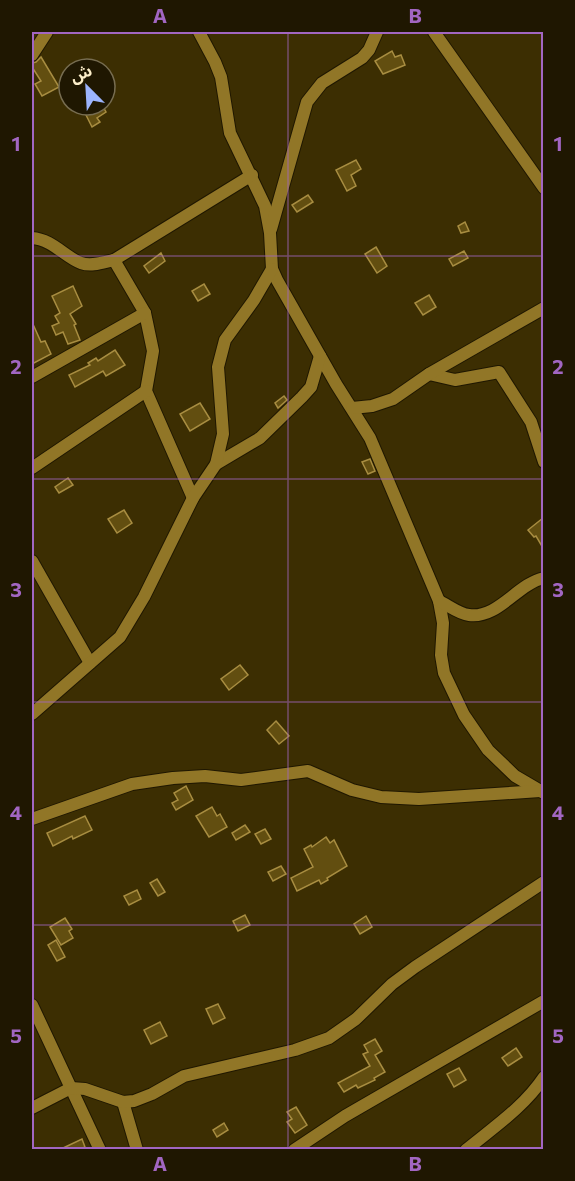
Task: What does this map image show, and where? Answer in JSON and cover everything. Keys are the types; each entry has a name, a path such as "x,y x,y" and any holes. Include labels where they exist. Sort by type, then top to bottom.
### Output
{"street":[{"path":"32,55 47,32"},
{"path":"199,32 221,77 230,133 265,206 270,233 272,269 281,290 370,438 439,601 443,623 441,655 444,673 464,715 488,750 515,776 542,792"},
{"path":"270,233 307,102 322,83 362,58 372,44 376,32"},
{"path":"434,32 543,188"},
{"path":"32,238 60,249 81,263 93,264 114,260 252,176"},
{"path":"114,260 145,313 153,351 146,391 193,498"},
{"path":"32,714 120,637 144,597 193,498 216,464 223,434 218,367 225,340 254,300 272,269"},
{"path":"352,408 372,406 393,399 429,374 543,308"},
{"path":"32,377 145,313"},
{"path":"216,464 260,438 302,397 313,381 320,356"},
{"path":"429,374 455,380 499,372 531,422 543,462"},
{"path":"32,468 146,391"},
{"path":"32,561 90,663"},
{"path":"439,601 462,613 478,615 505,602 528,584 543,578"},
{"path":"32,819 132,784 205,776 241,780 263,779 308,771 352,790 381,797 420,799 542,792"},
{"path":"32,1108 71,1088 86,1089 123,1102 134,1101 184,1076 273,1056 328,1038 356,1019 392,984 415,967 543,882"},
{"path":"294,1149 345,1116 543,1001"},
{"path":"32,1005 100,1149"},
{"path":"466,1149 504,1120 532,1094 543,1077"},
{"path":"123,1102 135,1148"}],"building":[{"path":"392,51 395,57 401,55 405,65 383,74 375,61"},
{"path":"41,57 57,84 57,88 42,96 35,84 41,81 32,67 32,63"},
{"path":"87,117 98,117 100,122 92,127"},
{"path":"356,160 361,169 351,175 356,186 347,191 336,170"},
{"path":"308,195 313,202 297,212 292,205"},
{"path":"465,222 469,231 461,233 458,226"},
{"path":"376,247 387,266 377,273 365,254"},
{"path":"464,251 468,258 453,266 449,259"},
{"path":"161,253 165,261 149,273 144,266"},
{"path":"204,284 210,294 198,301 192,291"},
{"path":"73,286 82,306 70,314 76,324 74,325 80,340 68,344 63,332 56,335 52,326 59,323 55,316 60,313 52,296"},
{"path":"429,295 436,307 423,315 415,303"},
{"path":"32,322 41,342 45,341 51,354 32,364"},
{"path":"115,350 125,365 106,376 103,371 75,387 69,375 90,365 88,363 96,358 98,361"},
{"path":"284,396 287,400 278,408 275,403"},
{"path":"200,403 210,419 190,431 180,414"},
{"path":"370,459 375,471 368,474 362,462"},
{"path":"68,478 73,485 59,493 55,487"},
{"path":"124,510 132,523 117,533 108,519"},
{"path":"543,518 543,548 536,536 534,537 528,530"},
{"path":"240,665 248,675 229,690 221,679"},
{"path":"276,721 289,736 279,744 267,730"},
{"path":"186,786 193,800 176,810 172,803 178,800 174,793"},
{"path":"212,807 217,816 220,814 227,827 209,837 196,816"},
{"path":"85,816 92,830 73,839 72,836 53,846 47,833"},
{"path":"245,825 250,832 236,840 232,833"},
{"path":"265,829 271,839 261,844 255,834"},
{"path":"326,837 330,843 334,840 347,866 321,884 319,880 297,891 291,878 313,867 304,849 311,845 312,847"},
{"path":"281,866 286,874 273,881 268,872"},
{"path":"157,879 165,892 158,896 150,883"},
{"path":"137,890 141,899 129,905 124,896"},
{"path":"245,915 250,925 238,931 233,921"},
{"path":"366,916 372,927 360,934 354,924"},
{"path":"65,918 72,929 69,931 73,938 61,945 50,927"},
{"path":"56,940 65,957 57,961 48,945"},
{"path":"218,1004 225,1018 213,1024 206,1009"},
{"path":"160,1022 167,1036 151,1044 144,1030"},
{"path":"375,1039 382,1051 375,1055 385,1072 374,1078 375,1080 358,1088 356,1085 344,1092 338,1083 370,1066 363,1054 368,1052 364,1045"},
{"path":"516,1048 522,1057 508,1066 502,1058"},
{"path":"459,1068 466,1080 454,1087 447,1074"},
{"path":"296,1107 307,1125 295,1133 287,1122 292,1119 287,1112"},
{"path":"224,1123 228,1130 217,1137 213,1130"},
{"path":"82,1139 85,1147 61,1149"}]}
